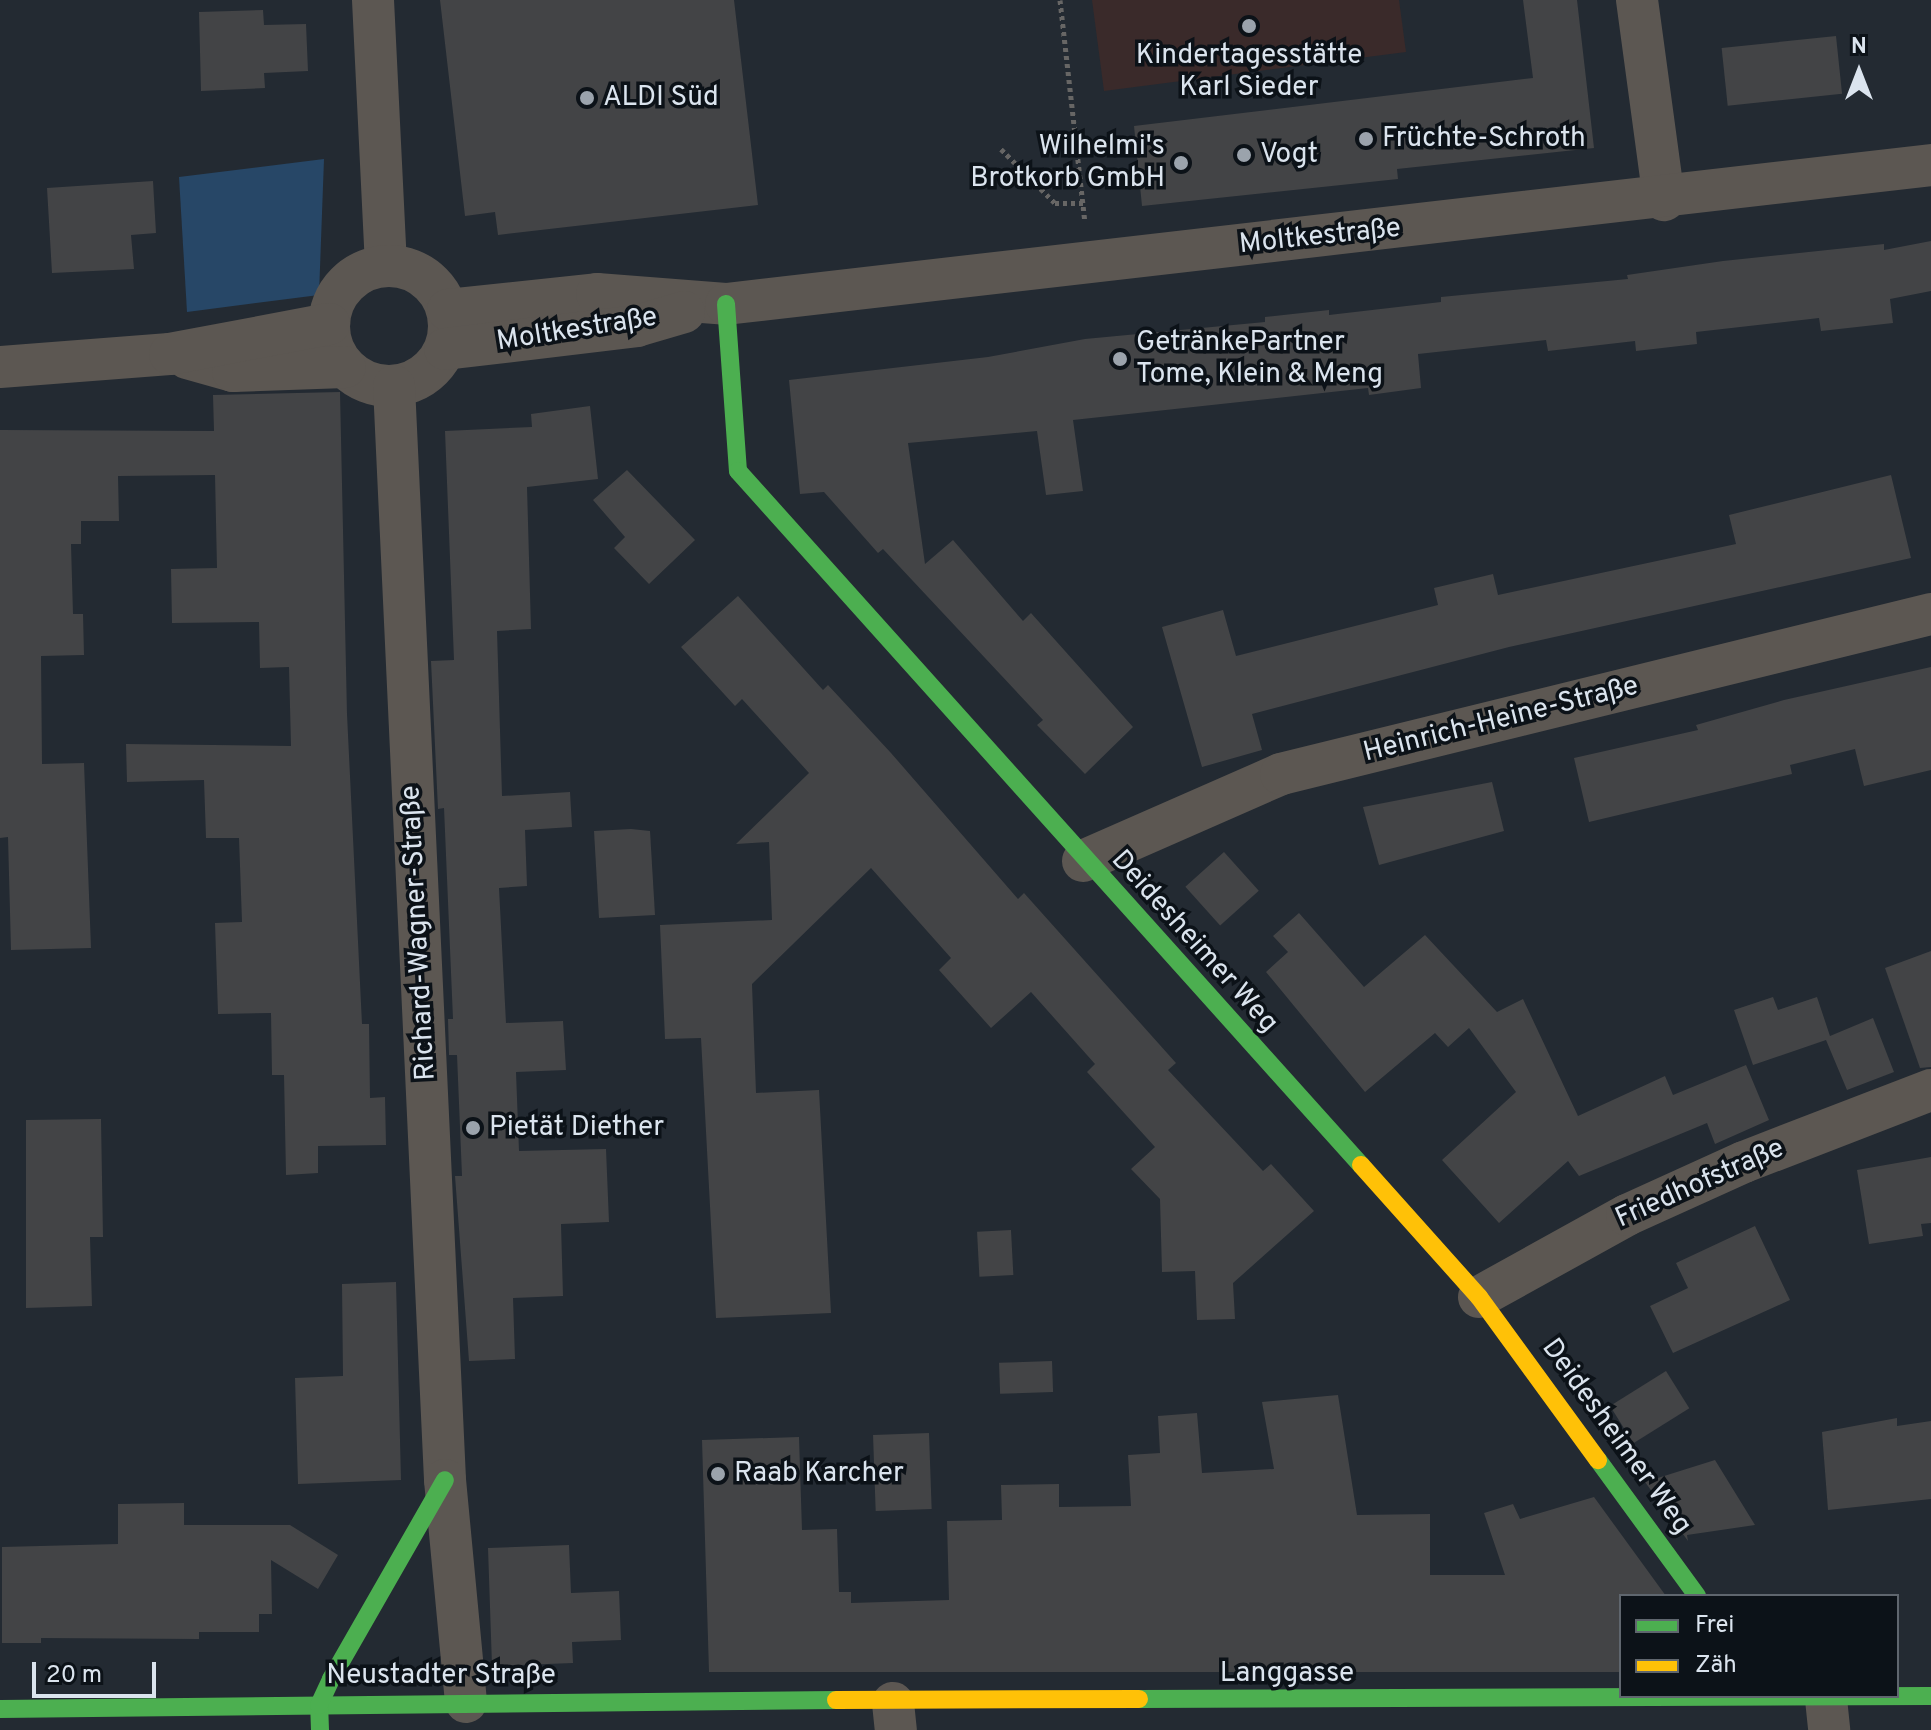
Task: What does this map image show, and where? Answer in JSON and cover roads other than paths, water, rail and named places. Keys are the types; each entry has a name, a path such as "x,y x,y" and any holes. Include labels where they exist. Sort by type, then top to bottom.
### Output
{"street":[{"path":"373,0 386,266"},
{"path":"1637,0 1664,200"},
{"name":"Moltkestraße","path":"446,330 597,294 717,304 1664,200 1931,165"},
{"path":"386,266 420,274 434,285 446,330 430,371 394,386 359,378 345,367 335,352 329,324 337,296 350,281 386,266"},
{"name":"Deidesheimer Weg","path":"717,304 738,471 1083,861 1479,1297 1696,1594"},
{"path":"0,367 170,354 329,324"},
{"path":"170,354 233,371 345,367"},
{"name":"Richard-Wagner-Straße","path":"394,386 445,1480 466,1702"},
{"name":"Heinrich-Heine-Straße","path":"1083,861 1281,774 1931,614"},
{"name":"Friedhofstraße","path":"1479,1297 1653,1203 1931,1090"},
{"path":"320,1730 319,1705 445,1480"},
{"name":"Langgasse","path":"643,1703 894,1717 1758,1698 1828,1715 1931,1696"},
{"name":"Neustadter Straße","path":"0,1709 466,1702 643,1703"}],"place":[{"name":"Kindertagesstätte Karl Sieder","path":"1249,26"},
{"name":"ALDI Süd","path":"587,98"},
{"name":"Früchte-Schroth","path":"1366,139"},
{"name":"Vogt","path":"1244,155"},
{"name":"Wilhelmi's Brotkorb GmbH","path":"1181,163"},
{"name":"GetränkePartner Tome, Klein & Meng","path":"1120,359"},
{"name":"Pietät Diether","path":"473,1128"},
{"name":"Raab Karcher","path":"718,1474"}]}
